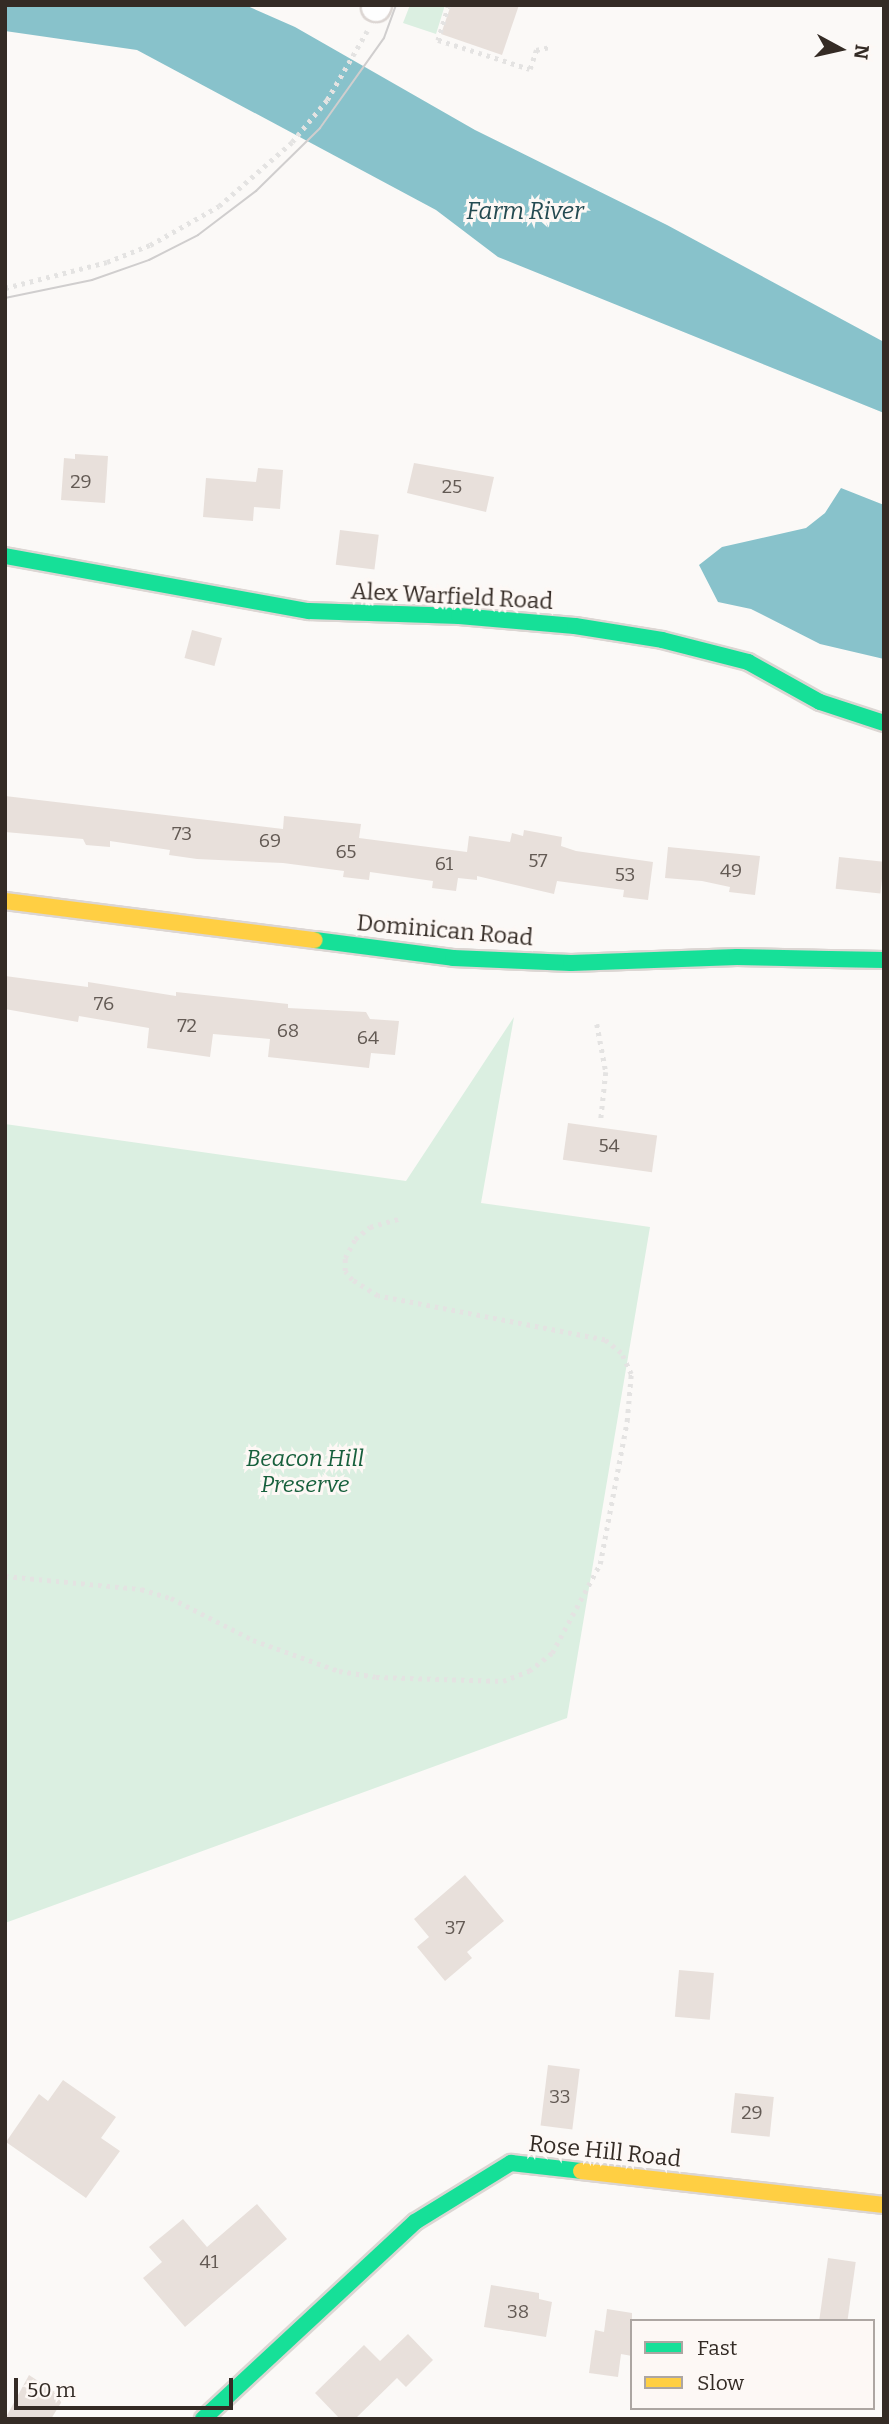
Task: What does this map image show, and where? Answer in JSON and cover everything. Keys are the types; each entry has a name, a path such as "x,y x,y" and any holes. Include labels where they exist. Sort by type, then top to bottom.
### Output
{"street":[{"name":"Alex Warfield Road","path":"5,556 309,611 472,617 662,640 748,662 820,702 884,723"},
{"name":"Dominican Road","path":"5,901 453,958 571,963 737,957 884,960"},
{"name":"Rose Hill Road","path":"203,2419 415,2222 511,2163 884,2205"}],"path":[{"path":"449,5 438,40 530,69 536,50 550,47"},
{"path":"5,288 75,274 150,245 196,221 254,177 327,100 363,38"},
{"path":"597,1024 606,1072 601,1119"},
{"path":"5,1576 141,1589 171,1598 253,1640 339,1671 376,1677 503,1681 529,1671 552,1653 600,1564 631,1374 621,1353 605,1340 378,1296 352,1280 345,1271 345,1258 355,1239 370,1227 401,1217"}],"green space":[{"path":"410,5 445,5 436,34 403,23"},
{"name":"Beacon Hill Preserve","path":"514,1017 481,1203 650,1227 567,1718 5,1923 5,1124 406,1181"}],"water":[{"name":"Farm River","path":"5,5 245,5 295,27 475,130 667,225 884,342 884,413 498,257 436,210 137,50 5,31"},
{"path":"841,488 884,505 884,659 820,644 751,609 718,602 699,565 722,547 806,528 825,513"}],"building":[{"path":"451,5 519,5 502,55 441,34"},
{"path":"75,454 108,456 105,503 61,500 64,458 75,459"},
{"path":"414,463 494,477 486,512 407,493"},
{"path":"258,468 283,470 280,509 254,507 253,521 203,517 206,478 256,482"},
{"path":"340,530 379,535 374,569 336,565"},
{"path":"192,630 222,638 214,666 184,658"},
{"path":"5,796 283,829 284,816 361,824 359,838 467,852 469,836 510,842 512,833 523,836 524,830 562,837 561,846 576,851 653,862 648,900 623,897 624,890 557,881 554,894 477,876 477,880 458,878 456,891 432,888 433,881 370,872 369,880 343,877 344,871 283,863 197,859 169,855 170,850 110,841 110,847 86,845 83,839 5,832"},
{"path":"668,847 760,856 755,895 729,892 730,887 702,881 665,878"},
{"path":"839,857 884,862 880,894 836,889"},
{"path":"5,976 88,987 88,982 176,996 176,992 288,1004 288,1008 366,1012 370,1019 399,1021 395,1055 371,1053 369,1068 268,1057 270,1039 213,1034 210,1057 147,1048 149,1028 79,1016 78,1022 5,1009"},
{"path":"568,1123 657,1136 652,1172 563,1160"},
{"path":"465,1875 504,1921 467,1952 472,1958 445,1981 417,1947 429,1937 414,1919"},
{"path":"679,1970 714,1973 710,2020 675,2017"},
{"path":"548,2065 580,2069 572,2129 541,2126"},
{"path":"63,2080 116,2117 101,2138 120,2151 86,2198 6,2142 39,2094 48,2101"},
{"path":"735,2093 774,2097 770,2137 731,2133"},
{"path":"257,2204 287,2239 185,2327 143,2278 162,2262 149,2247 183,2219 207,2247"},
{"path":"828,2258 856,2262 848,2319 819,2319"},
{"path":"491,2285 539,2293 539,2299 552,2302 546,2337 484,2327"},
{"path":"607,2309 632,2313 630,2356 621,2354 618,2377 589,2373 595,2330 604,2332"},
{"path":"408,2334 433,2360 406,2387 397,2378 355,2419 340,2419 315,2393 364,2345 380,2361"},
{"path":"29,2375 64,2398 51,2419 5,2419"}],"tram line":[{"path":"5,298 92,280 149,260 198,235 256,191 320,128 384,38 396,5"}],"traffic: fast":[{"path":"5,556 309,611 459,616 575,626 662,640 748,662 820,702 884,723"},
{"path":"315,940 453,958 571,963 737,957 884,960"},
{"path":"203,2419 415,2222 511,2163 581,2171"}],"traffic: slow":[{"path":"5,901 315,940"},
{"path":"581,2171 884,2205"}]}
